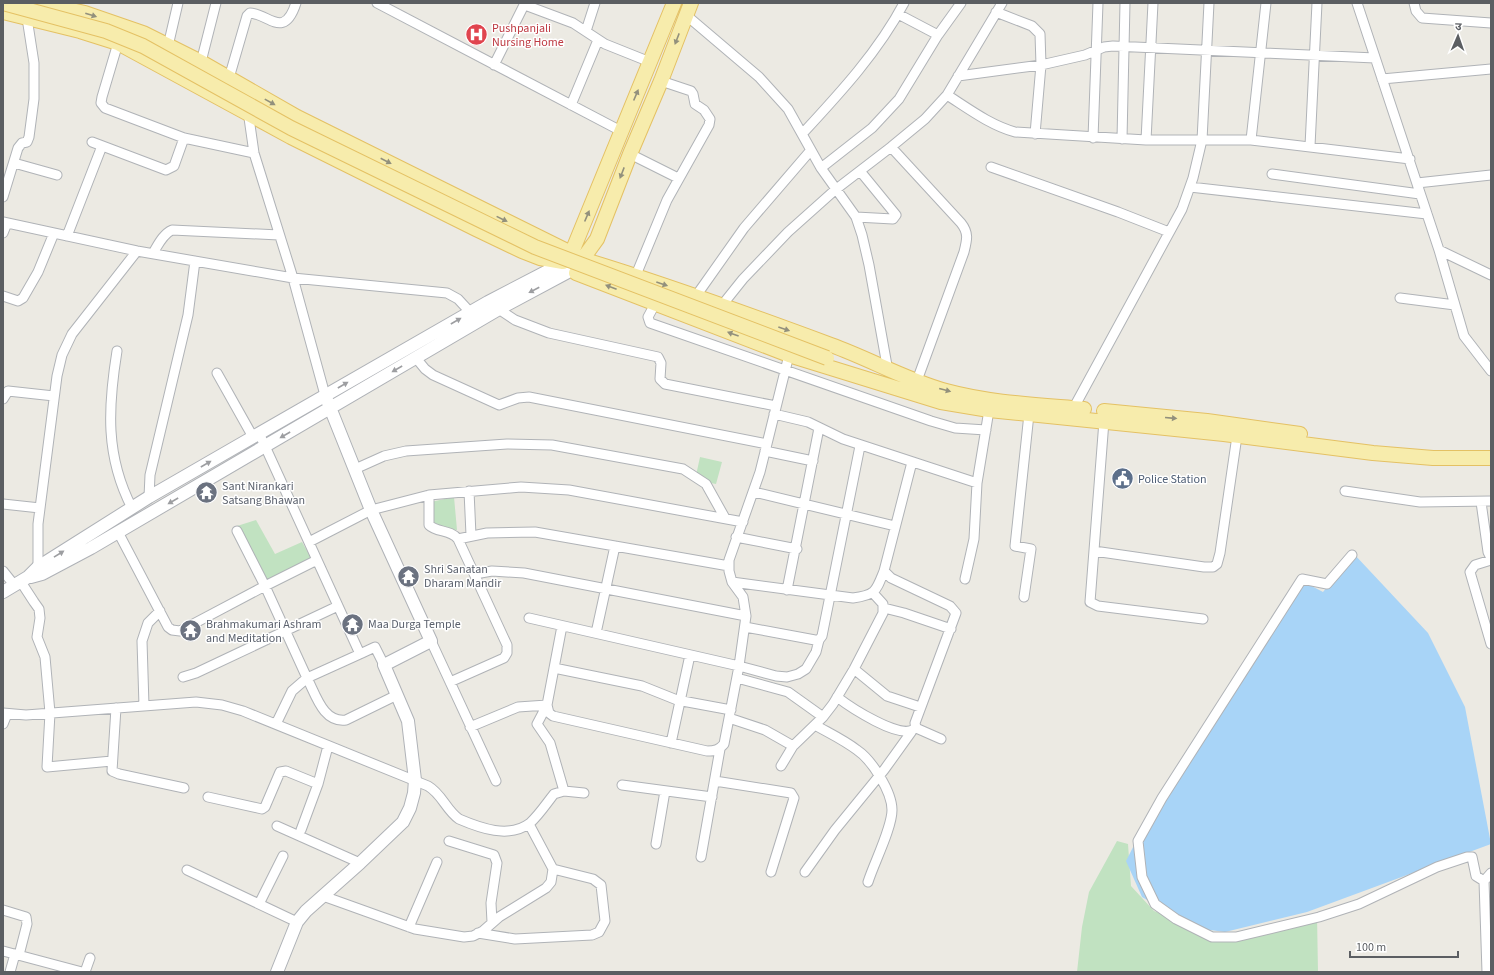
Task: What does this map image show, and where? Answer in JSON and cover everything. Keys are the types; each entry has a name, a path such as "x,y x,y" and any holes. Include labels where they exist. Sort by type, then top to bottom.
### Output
{"main road":[{"path":"39,3 85,13 144,33 201,62 297,117 361,148 654,304 789,355 890,387 914,388"},
{"path":"3,592 21,581 38,567 149,497 470,312 572,261 621,131 674,3"},
{"path":"3,4 106,31 143,46 291,128 535,247 829,359 856,376"},
{"path":"21,581 46,572 118,532 499,309 572,261 596,239 661,81 688,9"},
{"path":"3,12 80,31 118,43 291,137 522,251 540,258 572,261 636,275 696,296 860,357 887,369 914,388 941,402 990,405 1142,420 1237,436 1433,458 1491,458"},
{"path":"353,167 361,148"},
{"path":"829,359 860,357"},
{"path":"277,972 297,922 306,911 403,822 410,808 414,793 414,780 408,721 384,664 431,641 371,510 325,395"},
{"path":"990,405 1029,414 1070,413 1104,421 1207,421 1394,448 1453,453 1491,453"}],"street":[{"path":"168,46 178,3"},
{"path":"201,62 216,3"},
{"path":"229,78 247,16 250,13 271,22 281,22 293,13 296,3"},
{"path":"377,3 621,131"},
{"path":"586,31 595,3"},
{"path":"821,168 872,128 899,99 938,35 961,3"},
{"path":"707,324 762,258 835,190 891,148 925,119 947,95 1002,3"},
{"path":"1093,138 1098,3"},
{"path":"1122,139 1123,46 1126,3"},
{"path":"1146,140 1153,3"},
{"path":"1070,413 1182,208 1190,187 1202,140 1208,49 1209,3"},
{"path":"1251,140 1266,3"},
{"path":"1310,146 1318,3"},
{"path":"1357,3 1410,159 1464,336 1491,371"},
{"path":"1414,3 1416,12 1422,18 1491,22"},
{"path":"494,65 525,4 572,23 612,48 650,62"},
{"path":"803,132 837,96 873,52 899,7 938,35"},
{"path":"688,9 759,77 788,109 803,132 821,168 835,190 856,217 869,265 890,387"},
{"path":"996,12 1037,29 1041,39 1041,65 1035,134"},
{"path":"3,197 18,148 22,143 27,142 29,137 34,99 34,63 27,18"},
{"path":"571,105 598,40"},
{"path":"118,43 102,97 103,106 184,138 254,153"},
{"path":"958,76 1041,65 1085,55 1104,47 1123,46 1375,58"},
{"path":"1382,79 1491,69"},
{"path":"636,275 667,200 709,125 710,119 709,114 693,102 693,94 691,91 661,81"},
{"path":"245,88 254,153 293,278 325,395"},
{"path":"947,95 1002,129 1035,134 1146,140 1251,140 1410,159"},
{"path":"92,142 166,170 174,166 184,138"},
{"path":"67,236 102,146"},
{"path":"891,148 961,223 966,229 967,235 964,252 914,388"},
{"path":"696,296 744,228 811,150"},
{"path":"630,154 678,178"},
{"path":"14,163 57,175"},
{"path":"991,167 1105,207 1168,232"},
{"path":"856,217 893,219 896,215 860,171"},
{"path":"1272,174 1420,194"},
{"path":"1417,183 1491,175"},
{"path":"1190,187 1427,214"},
{"path":"3,233 5,223 137,251 293,278 447,293 458,299 470,312"},
{"path":"153,253 167,232 172,230 279,235"},
{"path":"3,296 18,301 22,298 38,272 54,233"},
{"path":"1439,250 1491,275"},
{"path":"38,567 38,524 54,396 62,355 72,334 137,251"},
{"path":"149,497 150,475 188,314 195,261"},
{"path":"1400,298 1455,305"},
{"path":"488,302 515,320 532,328 658,357 661,363 660,379 665,384 775,410 808,422 830,435 860,446 977,483"},
{"path":"654,304 648,317 650,323 931,421 955,428 986,430"},
{"path":"117,351 110,394 111,429 119,481 132,508"},
{"path":"701,857 720,749 724,744 745,627 746,616 743,597 732,582 729,566 731,551 754,492 789,355"},
{"path":"416,358 425,369 433,375 499,405 518,398 529,397 766,448 813,461"},
{"path":"217,373 256,435 266,446 360,654"},
{"path":"5,393 54,396"},
{"path":"965,579 974,539 977,483 990,405"},
{"path":"1024,597 1031,549 1015,546 1029,414"},
{"path":"1104,421 1090,598 1093,605 1203,619"},
{"path":"788,590 819,428"},
{"path":"1094,551 1204,567 1213,567 1217,564 1220,553 1237,436"},
{"path":"355,469 384,456 406,451 507,444 552,445 683,469 706,484 724,518"},
{"path":"529,618 739,666 776,676 787,677 798,674 806,669 812,660 819,640 822,636 848,514 860,446"},
{"path":"732,582 854,598 868,596 873,593 884,571 912,462"},
{"path":"309,542 371,510 429,495 520,487 569,490 743,522"},
{"path":"469,491 471,535"},
{"path":"1345,491 1420,502 1491,502"},
{"path":"754,492 805,503 895,526"},
{"path":"429,495 429,525 433,530 454,534 458,539 507,645 507,653 504,658 450,682"},
{"path":"1481,502 1488,552 1491,559 1475,565 1470,572 1491,644"},
{"path":"3,504 40,508"},
{"path":"237,531 265,586 307,678 327,715 338,721 346,720 397,695"},
{"path":"458,539 471,535 513,531 535,532 729,566"},
{"path":"118,532 168,627 172,630 180,631 317,560"},
{"path":"736,537 797,549"},
{"path":"596,633 615,546"},
{"path":"1352,554 1327,584 1302,579 1162,798 1138,841 1142,877 1155,904 1176,919 1212,937 1236,937 1318,917 1359,904 1437,867 1467,857 1472,857 1476,876 1484,881"},
{"path":"3,571 21,581 39,609 40,618 37,637 44,658 50,713 47,767 112,761"},
{"path":"475,574 492,571 524,573 746,616"},
{"path":"805,872 835,830 914,730 920,707 955,617 955,609 891,578 884,571"},
{"path":"781,766 793,746 823,717 854,669 883,613 883,604 873,593"},
{"path":"183,677 196,673 338,606"},
{"path":"884,608 904,612 951,629"},
{"path":"144,706 143,637 148,623 160,611"},
{"path":"562,626 547,705 537,724 550,743 564,791"},
{"path":"745,627 819,640"},
{"path":"431,641 496,781"},
{"path":"276,724 292,690 307,678 375,647 384,664"},
{"path":"671,743 690,655"},
{"path":"554,668 642,686 680,700 730,714 770,732 793,746"},
{"path":"854,669 887,696 920,707"},
{"path":"736,678 788,692 823,717"},
{"path":"837,697 854,709 874,720 898,730 914,730 941,739"},
{"path":"3,724 5,714 50,713 196,702 222,705 242,710 414,780 440,794 454,815 466,822 497,831 508,832 520,829 529,824 554,794 564,791 584,793"},
{"path":"470,727 518,707 547,705"},
{"path":"547,705 547,710 553,716 707,751 720,749"},
{"path":"116,708 112,771 115,773 184,788"},
{"path":"815,725 858,750 879,776 887,790 892,809 890,820 868,882"},
{"path":"301,830 318,784 328,746"},
{"path":"208,797 262,809 265,807 280,772 286,771 318,784"},
{"path":"715,781 793,795 794,798 771,872"},
{"path":"622,785 712,797"},
{"path":"656,844 665,791"},
{"path":"323,896 409,927 464,937 478,933 492,922 546,888 551,882 553,869 529,824"},
{"path":"277,826 360,863"},
{"path":"449,841 494,855 497,863 492,903 492,922"},
{"path":"259,904 283,856"},
{"path":"409,927 437,862"},
{"path":"478,933 515,939 592,935 599,932 605,921 601,885 593,879 553,869"},
{"path":"187,870 297,922"},
{"path":"1487,972 1484,881 1491,873"},
{"path":"3,910 22,915 26,917 27,920 10,972"},
{"path":"3,951 82,972"},
{"path":"85,972 90,958"}],"green space":[{"path":"700,457 722,462 716,484 695,480"},
{"path":"454,497 457,530 428,528 426,503"},
{"path":"256,520 275,554 302,542 311,558 267,580 237,526"},
{"path":"1117,841 1128,844 1131,886 1154,911 1221,936 1317,915 1318,972 1077,972 1082,927 1089,892"}],"water":[{"path":"1354,554 1428,633 1465,707 1491,844 1307,912 1225,932 1195,928 1142,897 1126,861 1156,802 1302,581 1323,592"}],"place":[{"name":"Pushpanjali Nursing Home","path":"476,35"},
{"name":"Police Station","path":"1123,479"},
{"name":"Sant Nirankari Satsang Bhawan","path":"206,493"},
{"name":"Shri Sanatan Dharam Mandir","path":"408,576"},
{"name":"Maa Durga Temple","path":"353,624"},
{"name":"Brahmakumari Ashram and Meditation","path":"190,631"}]}
